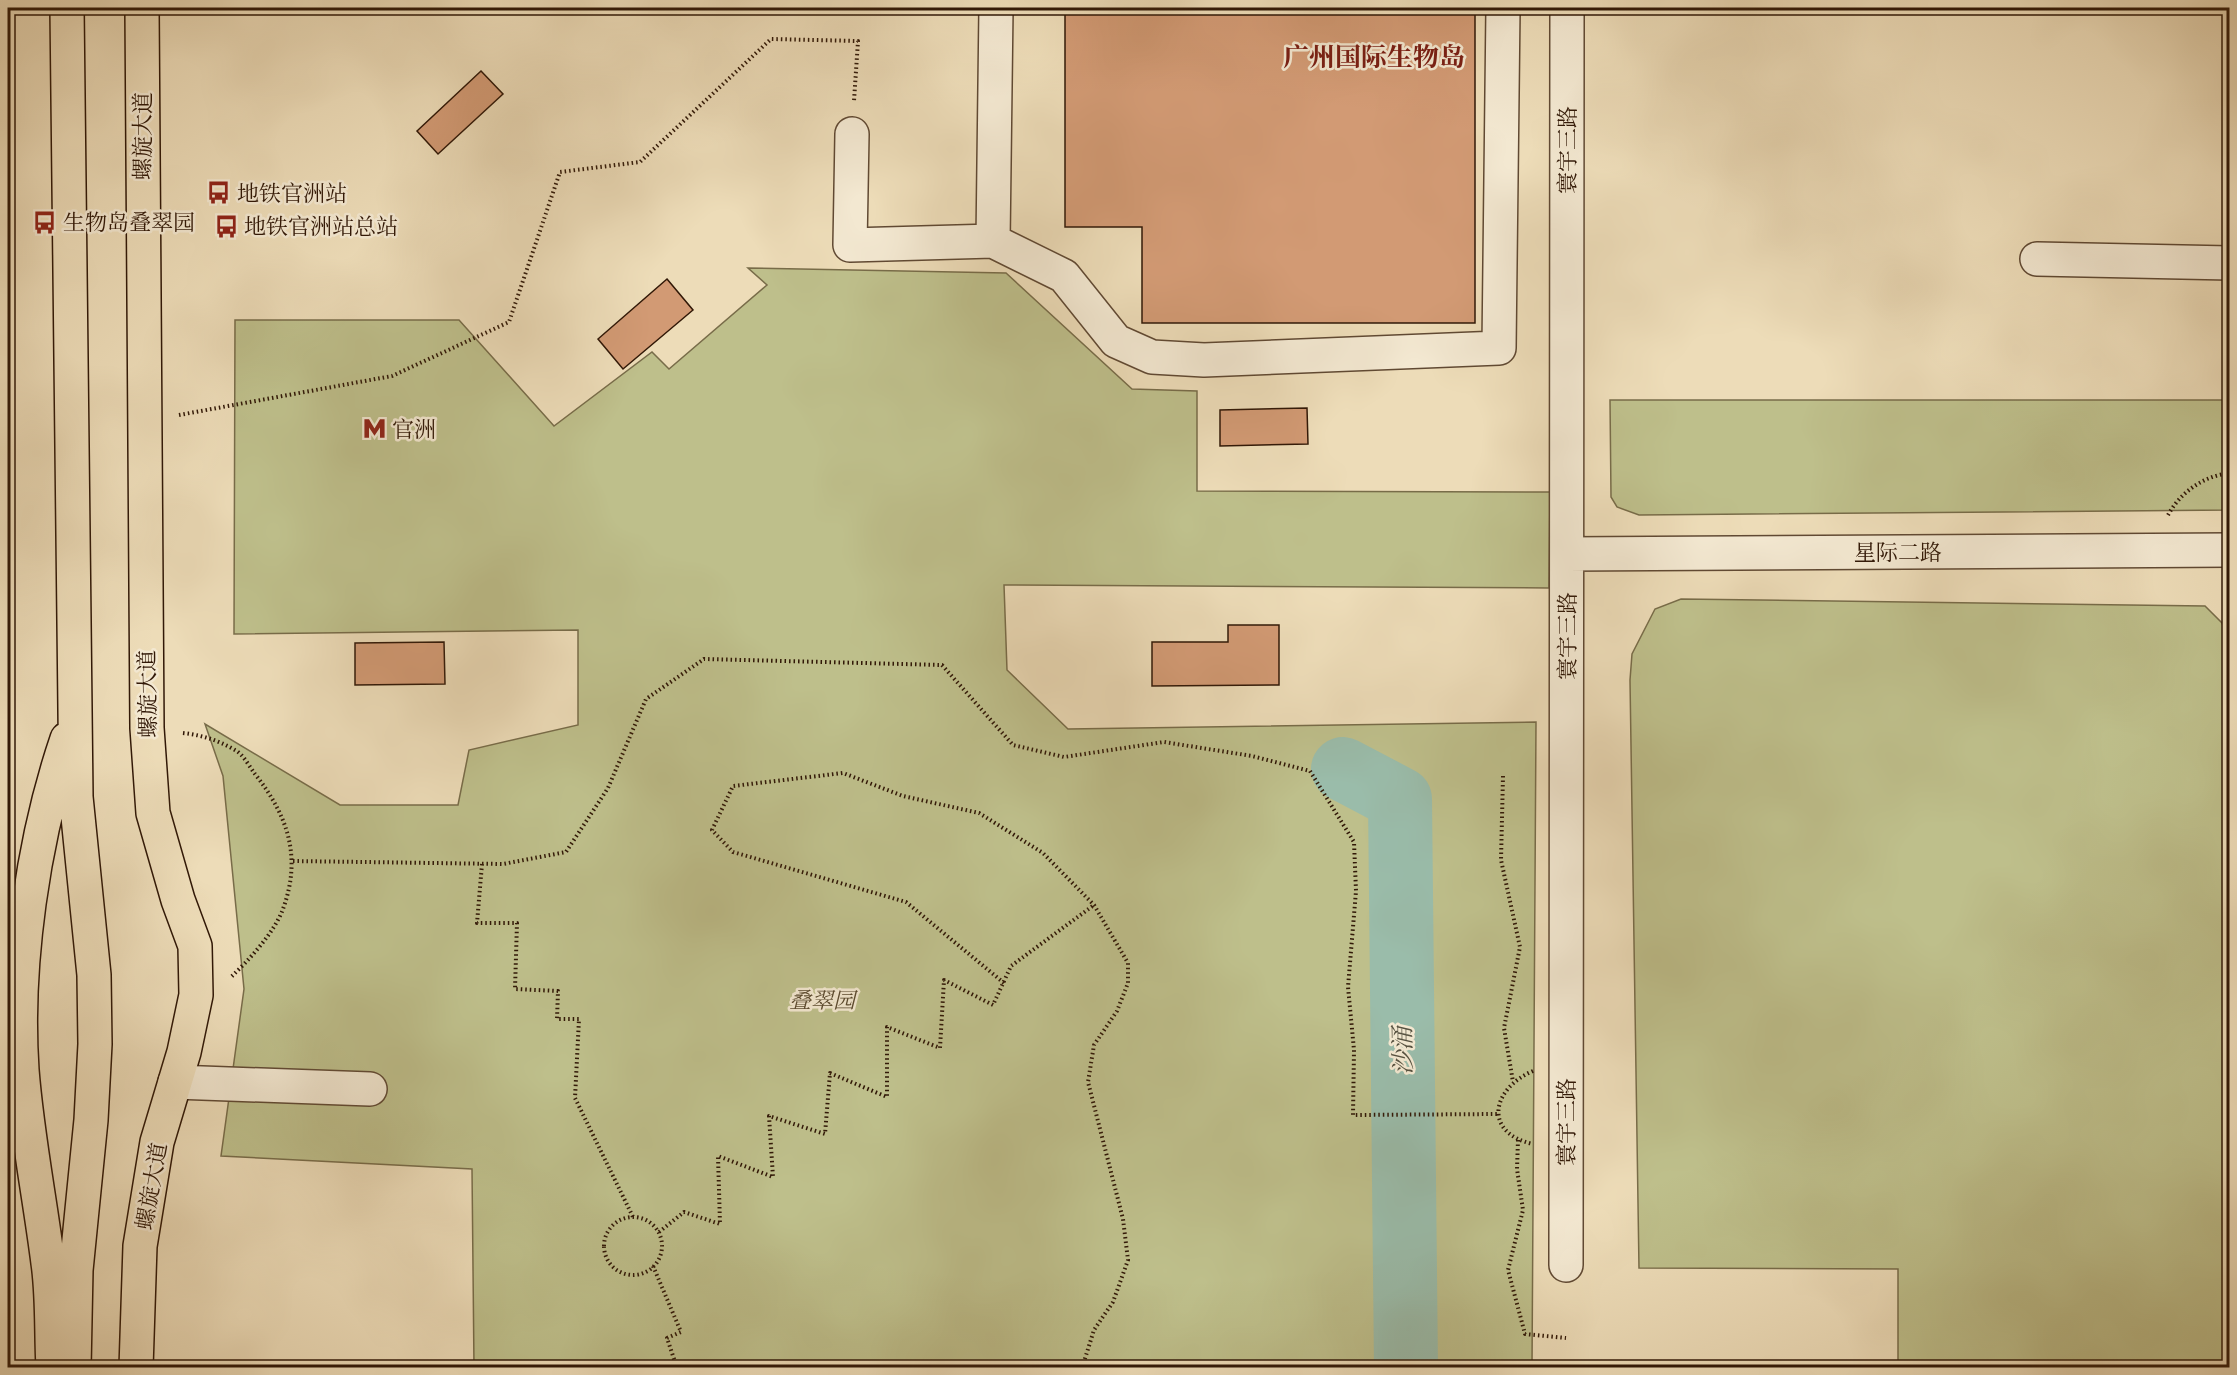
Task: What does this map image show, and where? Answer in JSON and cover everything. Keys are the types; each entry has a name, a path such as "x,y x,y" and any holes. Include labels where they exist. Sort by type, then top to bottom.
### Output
{"main road":[{"path":"67,8 76,797 94,975 95,1044 91,1120 76,1270 74,1368"},
{"name":"螺旋大道","path":"136,1368 140,1246 157,1142 175,1082 196,995 195,946 178,900 153,813 147,728 142,8"},
{"path":"52,1368 49,1266 29,1146 22,1067 23,980 27,917 49,791 74,718"}],"street":[{"path":"993,241 996,8"},
{"path":"852,134 850,245 993,241 1064,276 1116,341 1152,357 1204,360 1499,348 1503,8"},
{"name":"寰宇三路","path":"1566,1264 1567,8"},
{"path":"2037,259 2229,263"},
{"name":"星际二路","path":"1567,554 2229,550"},
{"path":"175,1082 370,1089"}],"path":[{"path":"145,422 392,375 509,322 560,172 640,162 771,39 858,41 852,134"},
{"path":"2166,520 2176,502 2187,491 2212,477 2229,473"},
{"path":"292,861 503,864 566,852 608,788 646,699 704,659 942,665 1013,744 1064,757 1164,742 1252,756 1310,771 1354,842 1356,891 1348,987 1354,1050 1353,1115 1498,1114"},
{"path":"147,728 205,736 237,751 264,785 287,824 292,861 282,910 265,938 231,977 196,995"},
{"path":"1004,983 906,902 734,852 712,830 734,786 843,773 903,796 979,813 1043,853 1094,905 1128,963 1128,983 1117,1011 1094,1045 1088,1082 1123,1219 1128,1260 1113,1302 1094,1330 1082,1368"},
{"path":"1503,776 1501,860 1520,947 1504,1028 1513,1082"},
{"path":"482,864 477,923 517,923 515,989 558,991 557,1019 579,1019 575,1098 633,1217"},
{"path":"659,1232 684,1212 720,1224 718,1156 773,1177 768,1116 825,1134 830,1073 887,1096 887,1027 940,1048 944,980 993,1005 1011,966 1094,905"},
{"path":"1566,1067 1535,1071 1513,1082 1499,1101 1498,1114 1507,1134 1518,1140 1566,1147"},
{"path":"1518,1140 1517,1169 1523,1210 1508,1270 1525,1334 1566,1338"},
{"path":"627,1217 645,1219 659,1232 662,1251 653,1266 643,1273 624,1273 615,1268 605,1253 606,1235 611,1227 627,1217"},
{"path":"653,1266 681,1332 667,1338 676,1368"}],"green space":[{"name":"叠翠园","path":"748,268 1006,273 1132,389 1197,391 1197,491 1550,492 1549,588 1004,585 1007,670 1068,729 1536,722 1532,1367 474,1367 472,1169 221,1156 244,989 223,776 205,724 340,805 458,805 469,750 578,725 578,630 234,634 235,320 459,320 554,426 652,352 669,369 767,285"},
{"path":"1610,400 2229,400 2229,510 1639,515 1617,507 1611,497"},
{"path":"1681,599 2205,606 2222,623 2230,644 2227,1367 1898,1367 1898,1269 1639,1268 1630,680 1632,654 1655,609"},
{"path":"8,1281 14,1322 14,1367 8,1367"}],"building":[{"path":"1065,8 1475,8 1475,323 1142,323 1142,227 1065,227"},
{"path":"481,71 503,94 438,154 417,131"},
{"path":"667,279 693,310 623,369 598,339"},
{"path":"1307,408 1308,444 1220,446 1220,410"},
{"path":"1228,625 1279,625 1279,685 1152,686 1152,642 1228,642"},
{"path":"444,642 445,684 355,685 355,643"}],"waterway":[{"name":"沙涌","path":"1343,769 1400,799 1406,1368"}],"place":[{"name":"地铁官洲站","path":"219,193"},
{"name":"生物岛叠翠园","path":"45,222"},
{"name":"地铁官洲站总站","path":"226,226"},
{"name":"官洲","path":"374,429"}],"district":[{"name":"广州国际生物岛","path":"1374,57"}]}
